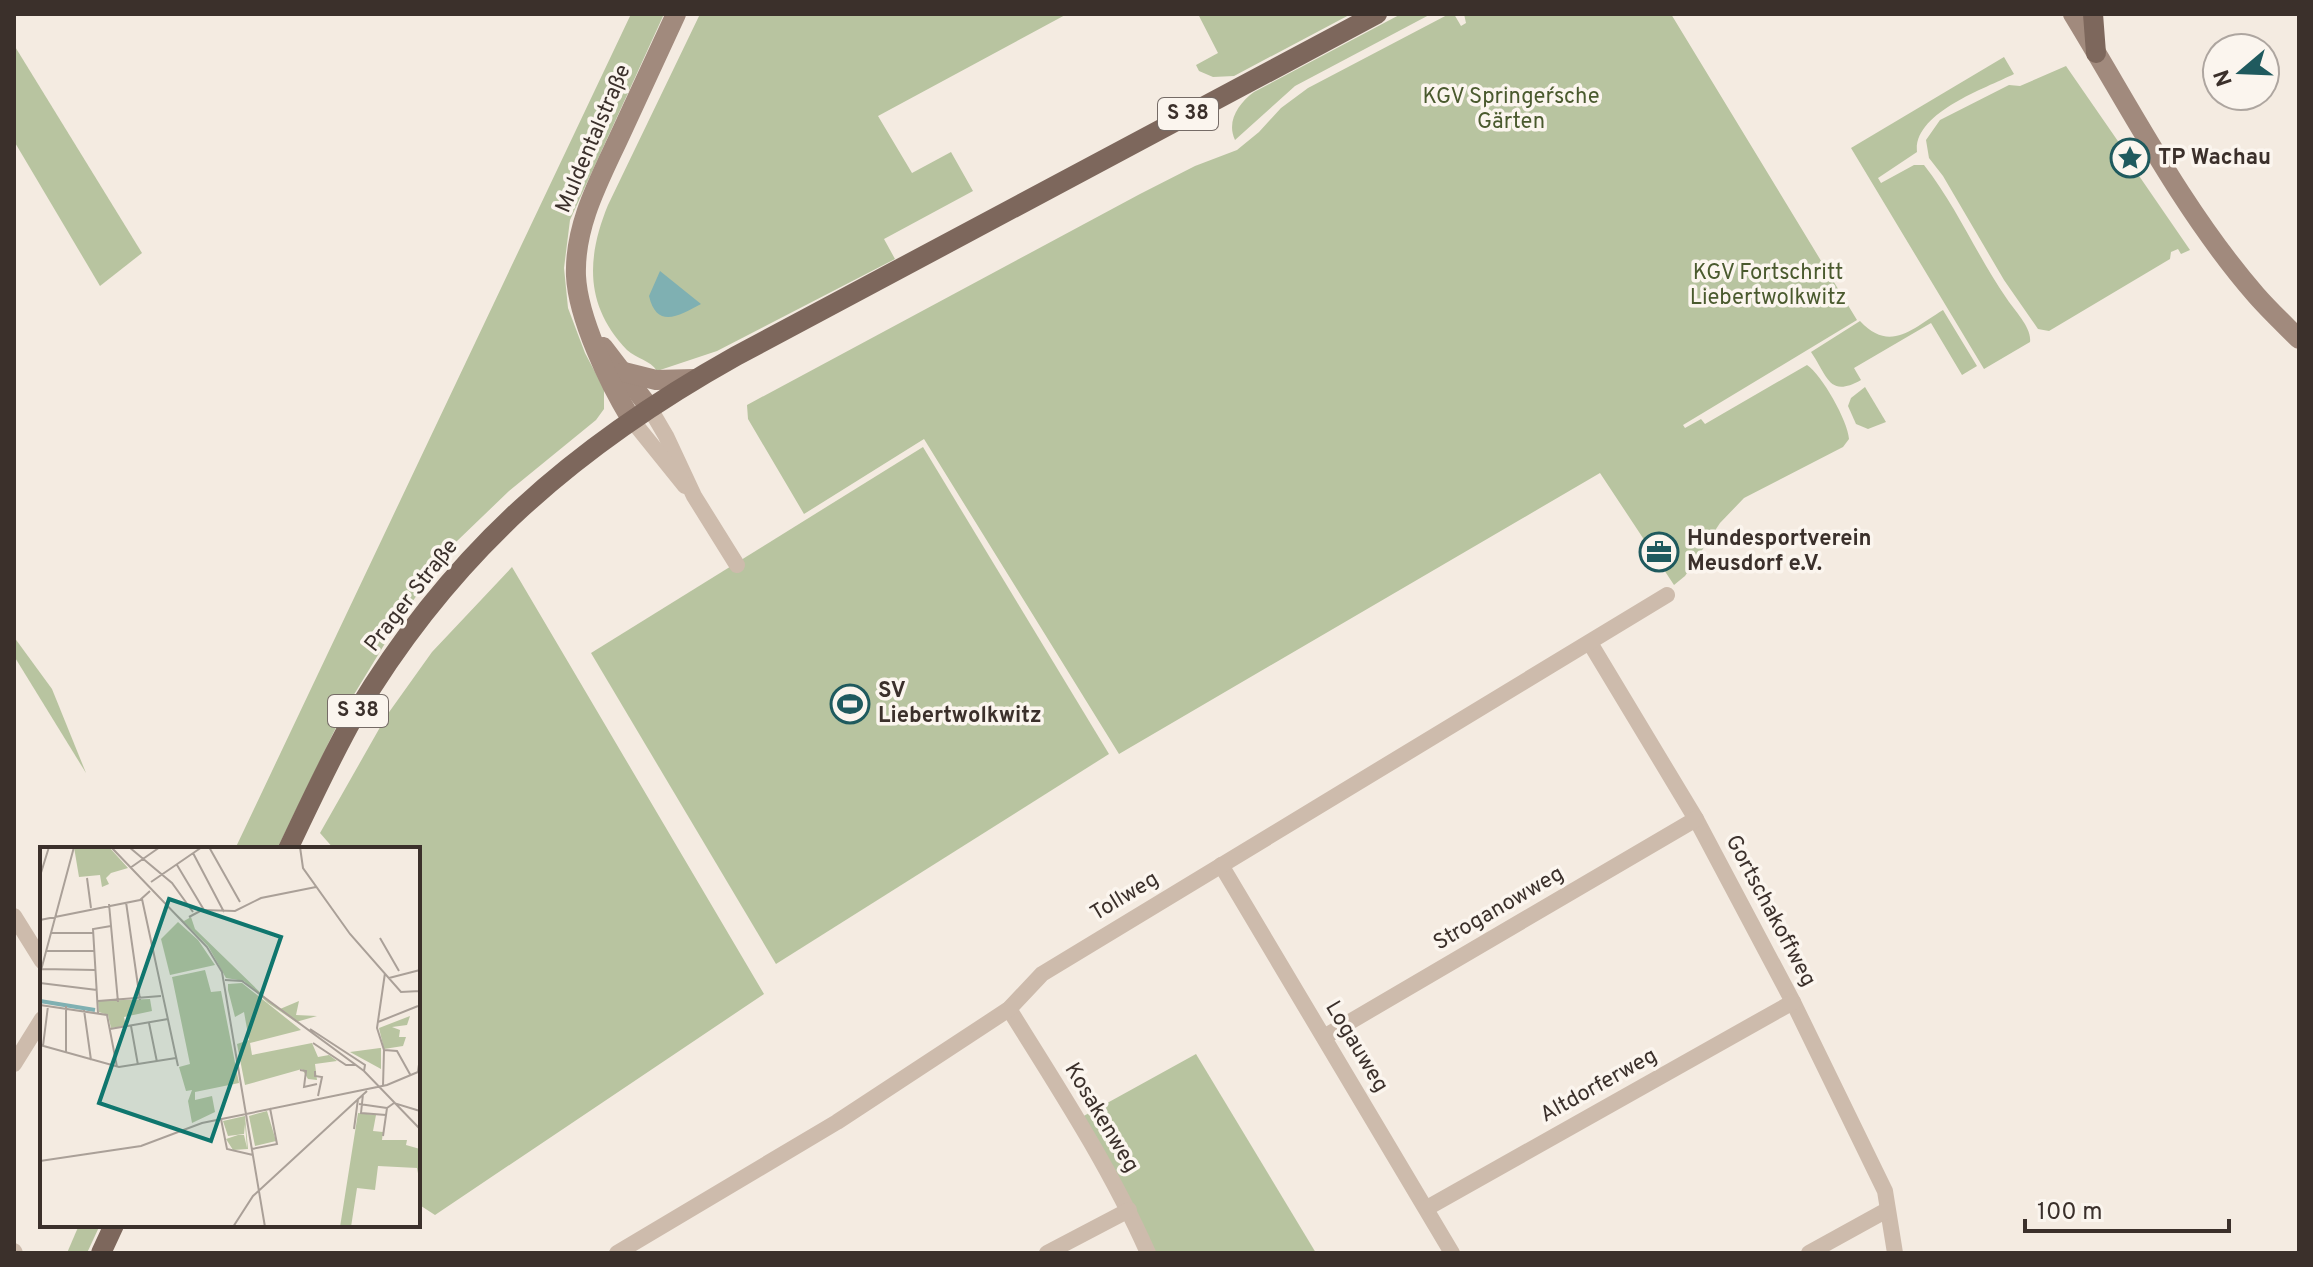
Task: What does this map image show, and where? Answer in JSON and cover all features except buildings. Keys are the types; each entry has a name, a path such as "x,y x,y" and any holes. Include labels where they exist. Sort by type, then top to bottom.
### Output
{"main road":[{"name":"Muldentalstraße","path":"631,419 614,387 580,302 576,259 582,225 591,199 676,14"},
{"name":"S 38","path":"631,419 694,379 1377,14"},
{"path":"2073,14 2157,156 2219,249 2257,296 2299,339"},
{"path":"2093,14 2096,53"},
{"name":"Muldentalstraße","path":"592,334 649,407"},
{"path":"624,372 656,380 694,379"},
{"name":"Prager Straße","path":"289,847 356,714 429,608 476,552 517,512 590,449 631,419"},
{"path":"101,1253 113,1227"}],"street":[{"name":"Muldentalstraße","path":"649,407 694,496 737,565"},
{"name":"Muldentalstraße","path":"631,419 694,496"},
{"name":"Tollweg","path":"617,1253 837,1122 1009,1009 1042,974 1667,595"},
{"name":"Gortschakoffweg","path":"1590,643 1696,819 1793,1002 1885,1191 1895,1253"},
{"name":"Stroganowweg","path":"1324,1037 1696,819"},
{"name":"Logauweg","path":"1221,865 1452,1253"},
{"path":"14,916 40,958"},
{"name":"Altdorferweg","path":"1427,1208 1793,1002"},
{"name":"Kosakenweg","path":"1009,1009 1094,1146 1129,1210 1148,1253"},
{"path":"14,1064 40,1022"},
{"path":"1047,1253 1129,1210"},
{"path":"1809,1253 1887,1210"}],"green space":[{"path":"631,14 664,14 570,220 564,268 568,308 585,353 604,389 604,409 596,420 509,491 456,542 401,617 344,711 278,847 236,847"},
{"path":"700,14 1067,14 878,116 912,173 951,152 973,191 884,239 895,259 717,351 657,371 627,350 613,333 597,299 593,263 608,205"},
{"path":"1198,14 1351,14 1234,76 1213,77 1199,71 1196,65 1218,53"},
{"path":"1401,14 1431,14 1295,86 1235,140 1233,119 1243,101 1254,92"},
{"path":"1454,14 1461,26 1466,23 1464,14 1671,14 1857,320 1683,425 1685,428 1701,419 1705,424 1807,365 1820,378 1833,399 1849,439 1843,447 1744,498 1720,523 1685,576 1674,585 1600,473 1119,754 924,439 804,514 748,419 747,405 1140,194 1195,166 1237,150 1281,108 1308,88"},
{"path":"14,45 142,253 100,286 14,141"},
{"path":"2004,57 2014,74 1938,114 1926,125 1919,138 1917,152 1878,178 1881,183 1914,165 1924,165 1947,198 1996,283 2026,325 2030,342 1984,369 1851,148"},
{"path":"2066,66 2122,147 2114,153 2126,174 2135,170 2190,250 2181,254 2178,249 2171,252 2170,259 2049,331 2038,329 2004,280 1943,176 1929,158 1926,140 1940,120 2009,85 2020,86"},
{"path":"1943,310 1977,366 1962,375 1931,323 1854,368 1861,380 1842,387 1830,382 1811,352 1860,321 1871,330 1891,337 1911,330"},
{"path":"1865,387 1886,422 1868,429 1856,424 1848,406 1851,398"},
{"name":"SV Liebertwolkwitz","path":"923,447 1109,754 776,964 591,653"},
{"path":"512,567 764,994 435,1215 420,1205 420,847 332,847 320,833 387,715 432,652"},
{"path":"14,637 52,689 86,773 14,656"},
{"path":"1196,1054 1316,1253 1153,1253 1080,1118"},
{"path":"78,1227 99,1227 87,1253 67,1253"}],"water":[{"path":"660,271 701,304 670,317 658,313 649,296"}],"place":[{"name":"TP Wachau","path":"2130,158"},
{"name":"Hundesportverein Meusdorf e.V.","path":"1659,552"},
{"name":"SV Liebertwolkwitz","path":"850,704"}],"park label":[{"name":"KGV Springer´sche Gärten","path":"1511,110"},
{"name":"KGV Fortschritt Liebertwolkwitz","path":"1768,286"}]}
